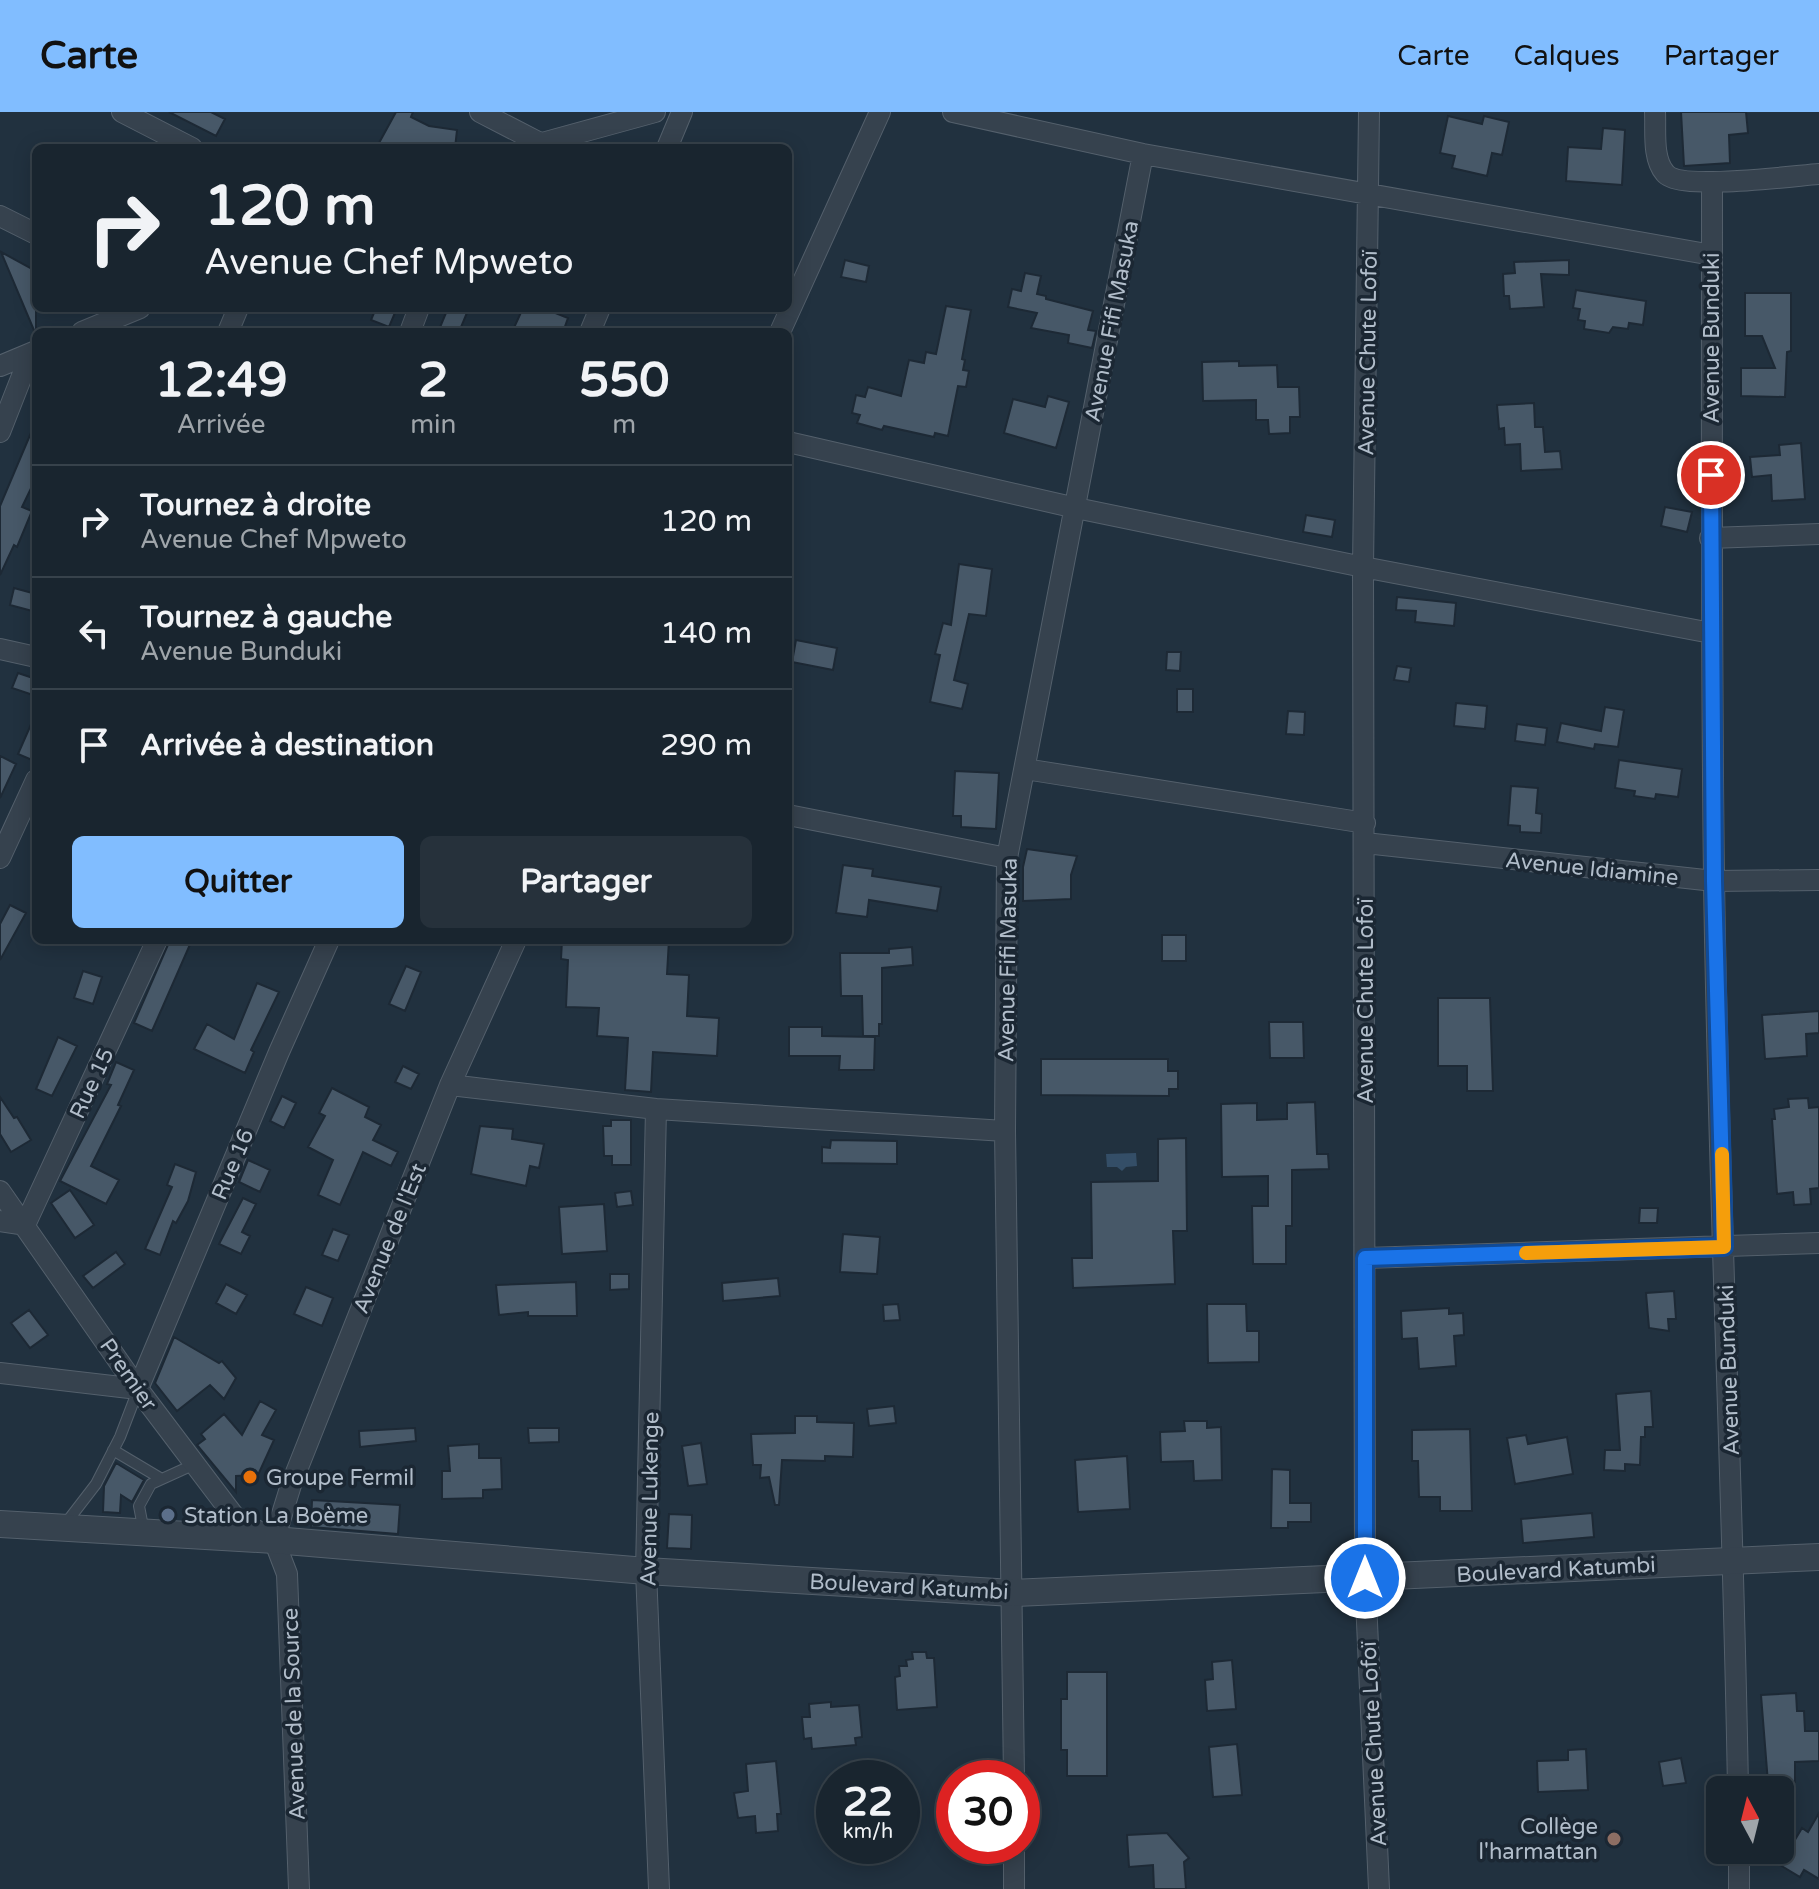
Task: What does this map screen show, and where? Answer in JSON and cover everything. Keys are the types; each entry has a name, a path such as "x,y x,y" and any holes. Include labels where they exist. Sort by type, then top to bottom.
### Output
{"street":[{"path":"122,112 184,144"},
{"path":"480,112 529,144"},
{"path":"535,144 655,112"},
{"path":"669,144 682,112"},
{"path":"792,306 880,112"},
{"path":"953,112 1143,154 1712,255"},
{"name":"Avenue Chute Lofoï","path":"1369,112 1363,567 1365,1578 1379,1889"},
{"path":"1655,112 1656,146 1663,172 1670,179 1678,182 1712,182 1819,174"},
{"name":"Avenue Fifi Masuka","path":"1014,1760 1005,1131 1007,858 1143,154"},
{"name":"Avenue Bunduki","path":"1712,182 1710,538 1714,881 1738,1776"},
{"path":"0,216 32,232"},
{"path":"92,328 130,312"},
{"path":"0,366 32,353"},
{"path":"0,432 32,357"},
{"path":"792,443 1076,508 1363,567 1711,633"},
{"path":"1710,538 1819,534"},
{"path":"0,649 32,656"},
{"name":"Avenue Idiamine","path":"1025,769 1365,833 1714,881 1819,880"},
{"path":"0,858 32,789"},
{"path":"792,816 1007,858"},
{"name":"Rue 15","path":"25,1225 155,944"},
{"name":"Rue 16","path":"138,1389 327,944"},
{"name":"Avenue de l'Est","path":"274,1540 291,1485 450,1085 514,944"},
{"path":"450,1085 656,1109 1005,1131"},
{"name":"Avenue Lukenge","path":"656,1109 646,1571 659,1889"},
{"name":"Premier","path":"0,1191 138,1389 237,1520 274,1540"},
{"path":"0,1221 25,1225"},
{"path":"1365,1258 1819,1243"},
{"path":"0,1373 138,1389"},
{"name":"Boulevard Katumbi","path":"0,1524 274,1540 646,1571 1013,1593 1819,1557"},
{"name":"Avenue de la Source","path":"274,1540 287,1574 299,1889"},
{"path":"1014,1864 1014,1889"},
{"path":"1739,1864 1739,1889"}],"lane":[{"path":"63,1528 96,1484 138,1389"},
{"path":"113,1450 160,1478"},
{"path":"144,1534 139,1506 151,1484 195,1464"}],"water":[{"path":"1136,1153 1137,1166 1126,1167 1122,1171 1117,1167 1107,1167 1106,1154"}],"building":[{"path":"169,112 211,112 225,119 216,136"},
{"path":"396,112 413,112 411,117 429,126 457,130 455,144 379,143"},
{"path":"1681,112 1746,112 1748,133 1729,135 1730,163 1684,166"},
{"path":"1448,116 1482,124 1484,116 1509,122 1502,155 1492,153 1487,176 1452,168 1455,156 1440,153"},
{"path":"1603,128 1625,130 1622,185 1566,181 1568,147 1601,149"},
{"path":"1,252 32,269 32,312 36,312 36,328 33,328"},
{"path":"845,260 869,266 866,282 841,277"},
{"path":"1569,260 1569,275 1541,274 1544,307 1510,309 1509,296 1504,296 1503,274 1515,273 1514,262"},
{"path":"1025,273 1041,276 1037,294 1093,311 1088,330 1096,331 1092,348 1068,343 1069,335 1031,328 1037,313 1008,307 1012,289 1021,291"},
{"path":"1576,290 1646,301 1643,325 1629,323 1628,329 1613,327 1609,333 1584,329 1585,321 1578,320 1580,309 1573,308"},
{"path":"1745,293 1791,293 1791,351 1787,352 1785,397 1741,396 1741,368 1775,368 1762,336 1745,336"},
{"path":"946,306 971,310 962,359 965,360 963,370 969,371 966,387 958,386 948,436 935,433 934,437 884,426 882,430 857,423 860,415 852,413 856,395 865,397 868,387 901,396 909,360 924,363 926,352 936,354"},
{"path":"374,312 395,312 389,327 371,320"},
{"path":"446,312 467,312 461,328 440,328"},
{"path":"521,312 553,312 568,318 564,328 514,328"},
{"path":"1239,361 1239,366 1277,365 1278,387 1299,387 1300,417 1290,417 1290,433 1269,434 1268,420 1256,420 1256,400 1203,401 1202,362"},
{"path":"1048,396 1069,402 1056,448 1004,433 1013,399 1045,407"},
{"path":"1534,403 1535,427 1543,427 1545,452 1560,451 1562,469 1521,471 1520,444 1505,445 1504,428 1499,429 1497,405"},
{"path":"32,430 32,486 22,507 32,511 17,547 14,545 0,575 0,506"},
{"path":"1801,443 1805,499 1772,501 1771,475 1752,477 1750,457 1780,455 1779,445"},
{"path":"1665,507 1692,512 1687,532 1661,526"},
{"path":"1306,515 1335,520 1332,537 1303,532"},
{"path":"959,564 992,569 986,616 969,614 954,680 968,684 962,709 930,702 940,655 935,654 943,623 951,625"},
{"path":"14,588 32,593 32,611 10,605"},
{"path":"1397,597 1456,603 1454,626 1415,622 1416,611 1396,610"},
{"path":"796,640 837,648 833,670 792,662"},
{"path":"1167,652 1181,652 1180,671 1166,670"},
{"path":"1397,666 1411,668 1409,682 1394,680"},
{"path":"18,673 32,678 32,695 12,688"},
{"path":"1177,689 1193,689 1193,712 1177,712"},
{"path":"1456,703 1487,706 1485,729 1454,726"},
{"path":"1605,707 1624,710 1618,747 1595,744 1594,749 1557,742 1561,723 1601,731"},
{"path":"1288,711 1305,712 1304,735 1286,734"},
{"path":"32,722 32,760 18,754"},
{"path":"1517,724 1547,728 1545,745 1515,741"},
{"path":"0,756 16,764 0,798"},
{"path":"1619,760 1682,769 1678,797 1656,794 1655,799 1634,796 1635,791 1615,788"},
{"path":"955,771 999,773 996,829 961,827 961,816 953,816"},
{"path":"1511,786 1538,788 1536,813 1542,814 1541,833 1520,832 1520,826 1508,825"},
{"path":"1027,849 1077,856 1071,875 1071,899 1023,901 1023,867"},
{"path":"843,865 873,869 872,876 941,887 937,911 869,900 867,917 836,913"},
{"path":"10,905 26,913 0,960 0,924"},
{"path":"1162,935 1186,935 1186,961 1162,961"},
{"path":"168,944 190,944 152,1031 134,1023"},
{"path":"562,944 669,944 667,974 689,975 687,1016 719,1018 717,1056 653,1052 651,1092 625,1090 628,1038 597,1036 599,1008 566,1007 568,960 561,959"},
{"path":"912,947 913,965 882,968 882,1024 879,1024 879,1036 863,1036 862,996 841,996 840,953 889,953 889,949"},
{"path":"406,966 421,972 405,1011 389,1004"},
{"path":"83,971 102,977 93,1004 74,998"},
{"path":"257,983 279,992 251,1050 254,1052 245,1073 194,1049 207,1024 234,1039"},
{"path":"1438,998 1490,998 1493,1091 1467,1091 1467,1066 1438,1066"},
{"path":"1819,1011 1819,1033 1806,1034 1807,1056 1765,1059 1762,1015"},
{"path":"1269,1022 1303,1022 1304,1058 1270,1058"},
{"path":"789,1027 822,1027 822,1036 875,1037 874,1070 839,1070 840,1056 789,1056"},
{"path":"58,1037 77,1046 52,1096 36,1089"},
{"path":"1041,1059 1168,1059 1168,1071 1178,1071 1178,1089 1169,1089 1169,1096 1041,1095"},
{"path":"116,1062 134,1070 118,1105 121,1106 91,1166 119,1180 106,1204 60,1181 111,1085 107,1084"},
{"path":"403,1066 419,1074 411,1089 395,1082"},
{"path":"332,1088 369,1107 365,1117 381,1125 373,1140 398,1152 391,1166 363,1152 340,1205 318,1195 333,1160 308,1147 325,1116 319,1113"},
{"path":"282,1096 296,1103 284,1128 270,1121"},
{"path":"0,1097 31,1140 11,1152 0,1134"},
{"path":"1808,1098 1809,1108 1819,1107 1819,1188 1810,1189 1811,1204 1794,1205 1793,1192 1777,1194 1772,1119 1775,1119 1774,1109 1789,1107 1788,1099"},
{"path":"1315,1102 1317,1154 1328,1154 1329,1169 1292,1170 1292,1226 1286,1226 1286,1264 1253,1264 1252,1206 1268,1206 1268,1176 1222,1177 1221,1104 1257,1103 1257,1120 1287,1119 1287,1103"},
{"path":"611,1120 631,1120 631,1165 612,1165 612,1156 604,1156 603,1126 611,1126"},
{"path":"480,1126 513,1129 512,1139 544,1144 539,1168 530,1166 526,1186 471,1174"},
{"path":"1186,1138 1187,1231 1173,1231 1175,1284 1073,1288 1072,1258 1092,1258 1091,1182 1158,1181 1158,1139"},
{"path":"831,1140 897,1141 897,1164 822,1163 822,1147 830,1148"},
{"path":"248,1160 270,1170 260,1192 239,1182"},
{"path":"175,1164 196,1172 188,1201 176,1223 173,1221 160,1255 145,1249 172,1187 167,1185"},
{"path":"70,1190 94,1225 75,1238 51,1203"},
{"path":"631,1191 633,1205 617,1207 615,1193"},
{"path":"243,1198 256,1204 242,1232 250,1236 241,1254 219,1244"},
{"path":"604,1204 607,1251 562,1254 559,1207"},
{"path":"1640,1208 1658,1208 1657,1223 1639,1223"},
{"path":"333,1229 349,1235 338,1261 322,1255"},
{"path":"843,1234 880,1237 877,1274 840,1272"},
{"path":"116,1252 125,1264 93,1288 83,1276"},
{"path":"610,1274 629,1274 629,1289 610,1290"},
{"path":"778,1278 780,1296 723,1301 722,1283"},
{"path":"576,1282 577,1316 528,1316 528,1312 499,1315 496,1285"},
{"path":"226,1284 247,1295 236,1314 216,1303"},
{"path":"306,1287 333,1298 322,1326 294,1314"},
{"path":"1674,1291 1676,1319 1668,1319 1669,1331 1649,1328 1646,1293"},
{"path":"898,1304 900,1320 884,1321 883,1305"},
{"path":"1207,1304 1246,1304 1247,1331 1259,1331 1259,1362 1208,1363"},
{"path":"1449,1308 1449,1314 1463,1313 1464,1335 1454,1336 1456,1366 1419,1369 1417,1338 1402,1339 1401,1311"},
{"path":"29,1310 48,1335 30,1348 11,1323"},
{"path":"174,1337 219,1363 222,1361 236,1378 224,1399 210,1385 177,1411 155,1383"},
{"path":"1651,1391 1653,1427 1645,1427 1645,1437 1641,1437 1640,1465 1625,1464 1625,1471 1604,1470 1605,1450 1620,1450 1616,1394"},
{"path":"260,1401 276,1410 262,1435 274,1440 258,1475 236,1476 236,1492 197,1445 205,1439 201,1434 224,1414 242,1435"},
{"path":"894,1406 896,1423 869,1426 867,1409"},
{"path":"795,1416 817,1416 817,1422 854,1423 853,1457 825,1456 825,1461 782,1460 779,1505 775,1505 769,1477 760,1478 761,1465 753,1465 751,1434 795,1433"},
{"path":"1184,1421 1207,1421 1207,1428 1221,1427 1222,1480 1194,1481 1193,1461 1161,1462 1160,1432 1185,1431"},
{"path":"415,1428 416,1441 360,1447 359,1431"},
{"path":"528,1428 559,1428 559,1442 529,1443"},
{"path":"1470,1429 1472,1511 1440,1511 1440,1497 1419,1497 1418,1461 1412,1461 1412,1430"},
{"path":"1526,1435 1528,1444 1567,1437 1573,1474 1515,1484 1507,1438"},
{"path":"701,1443 707,1484 688,1486 682,1446"},
{"path":"479,1444 479,1458 501,1458 502,1489 483,1490 483,1498 442,1499 442,1471 450,1471 448,1446"},
{"path":"1127,1456 1130,1509 1078,1512 1075,1460"},
{"path":"116,1463 144,1480 132,1502 121,1495 120,1513 103,1512 104,1486"},
{"path":"1272,1469 1290,1470 1290,1503 1311,1503 1311,1522 1288,1522 1288,1528 1271,1528"},
{"path":"312,1500 400,1505 398,1534 311,1527"},
{"path":"1592,1513 1594,1537 1523,1543 1521,1519"},
{"path":"669,1514 692,1515 691,1549 667,1548"},
{"path":"912,1652 926,1652 927,1658 934,1658 937,1707 897,1710 895,1677 900,1676 899,1666 907,1666 906,1660 913,1659"},
{"path":"1232,1660 1236,1709 1207,1711 1205,1680 1213,1679 1212,1662"},
{"path":"1067,1672 1107,1672 1107,1776 1067,1776 1067,1750 1061,1750 1061,1699 1067,1699"},
{"path":"1796,1693 1797,1711 1804,1711 1805,1731 1819,1731 1819,1761 1795,1762 1795,1782 1794,1776 1767,1776 1761,1695"},
{"path":"831,1702 831,1707 859,1705 862,1737 855,1738 856,1745 812,1749 811,1738 804,1739 802,1717 810,1717 809,1704"},
{"path":"1237,1744 1242,1795 1213,1797 1209,1747"},
{"path":"1586,1749 1588,1790 1538,1792 1537,1761 1568,1760 1568,1750"},
{"path":"1681,1758 1686,1783 1663,1786 1659,1762"},
{"path":"776,1761 781,1814 777,1814 778,1831 756,1833 755,1816 738,1818 734,1793 748,1791 746,1764"},
{"path":"1819,1813 1819,1879 1804,1870 1800,1877 1780,1865 1794,1864 1794,1841 1802,1828 1808,1832"},
{"path":"1167,1833 1189,1858 1184,1862 1186,1889 1154,1889 1153,1865 1129,1867 1127,1835"}],"slow traffic":[{"path":"1526,1253 1724,1247 1722,1154"}],"place":[{"name":"Groupe Fermil","path":"250,1477"},
{"name":"Station La Boème","path":"168,1515"},
{"name":"Collège l'harmattan","path":"1614,1839"}],"route":[{"path":"1365,1578 1365,1258 1724,1247 1714,881 1711,475"}]}
